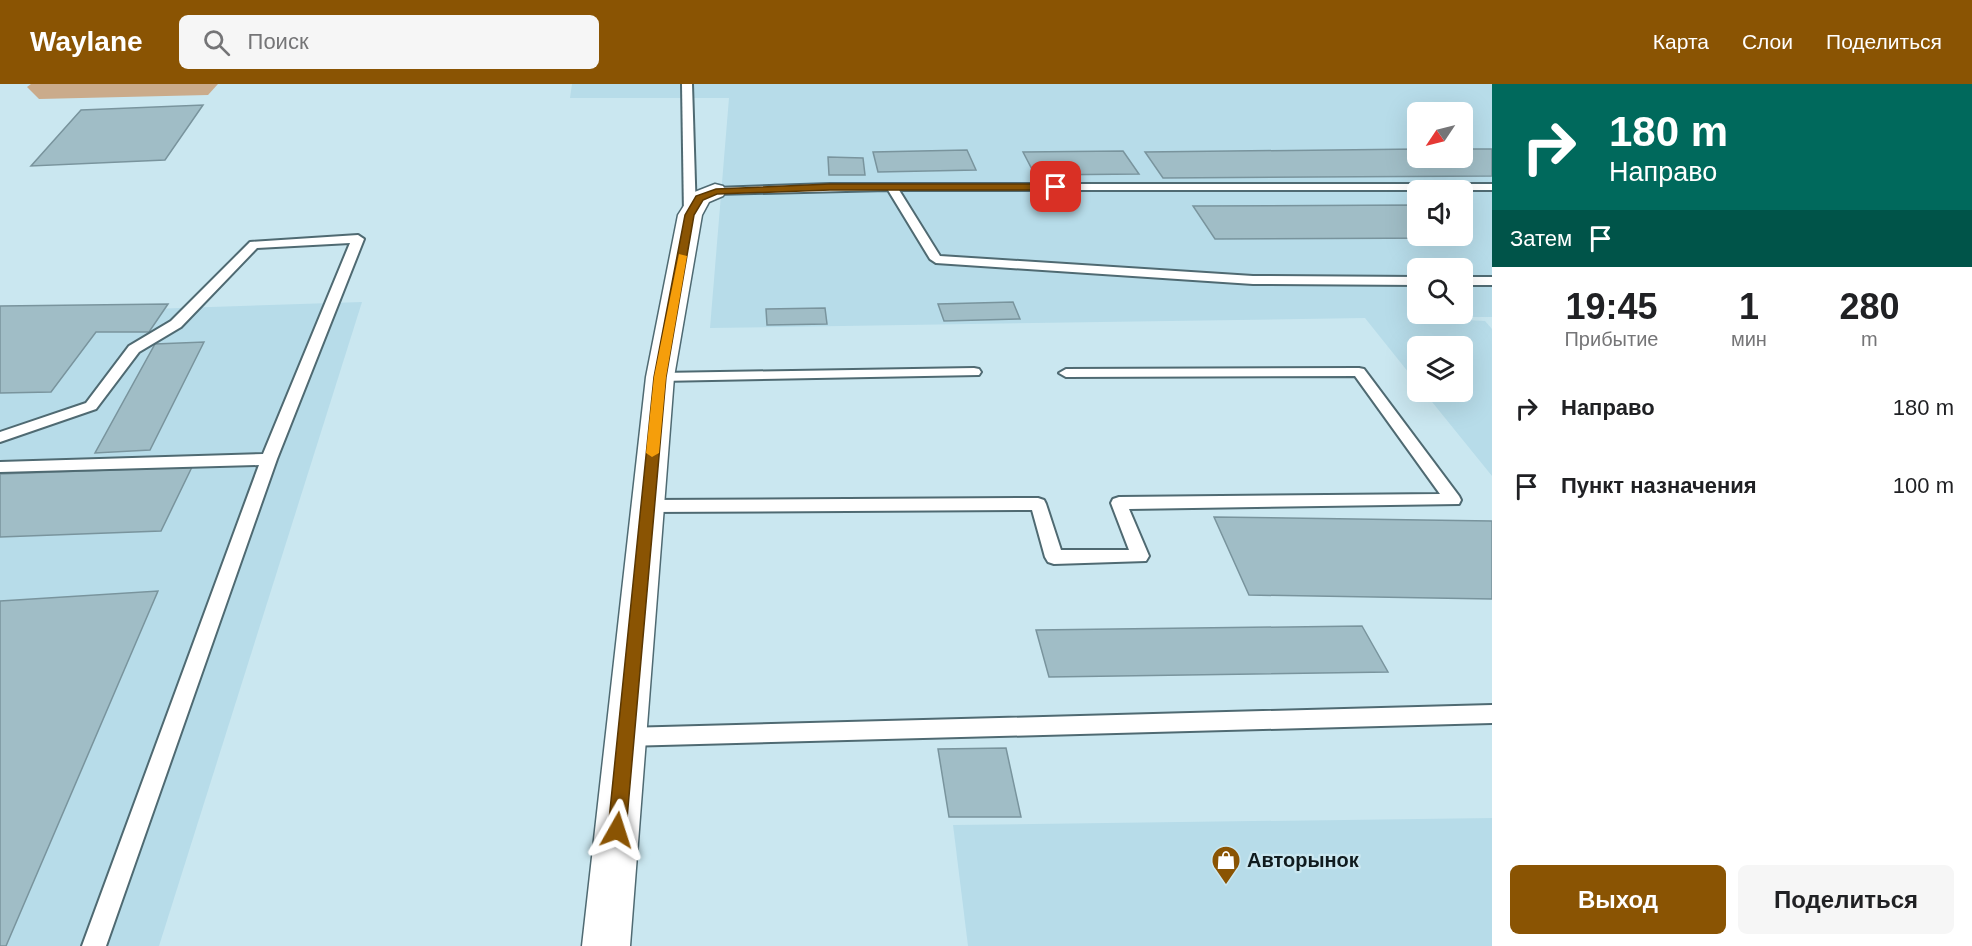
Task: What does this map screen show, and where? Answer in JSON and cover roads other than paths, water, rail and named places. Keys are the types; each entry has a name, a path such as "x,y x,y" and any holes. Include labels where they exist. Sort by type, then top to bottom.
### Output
{"street":[{"path":"606,946 660,377 690,215 700,198 716,191"}],"lane":[{"path":"687,84 690,215"},
{"path":"716,191 830,187 1492,188"},
{"path":"891,188 936,259 1253,280 1407,280"},
{"path":"0,437 91,406 134,349 176,324 254,245 358,239 269,459 94,946"},
{"path":"1473,281 1492,281"},
{"path":"660,377 974,372"},
{"path":"647,506 1038,504 1054,557 1140,556 1119,503 1452,500 1359,372 1066,373"},
{"path":"0,467 269,459"},
{"path":"626,737 1492,714"}],"place":[{"name":"Авторынок","path":"1226,886"}]}
